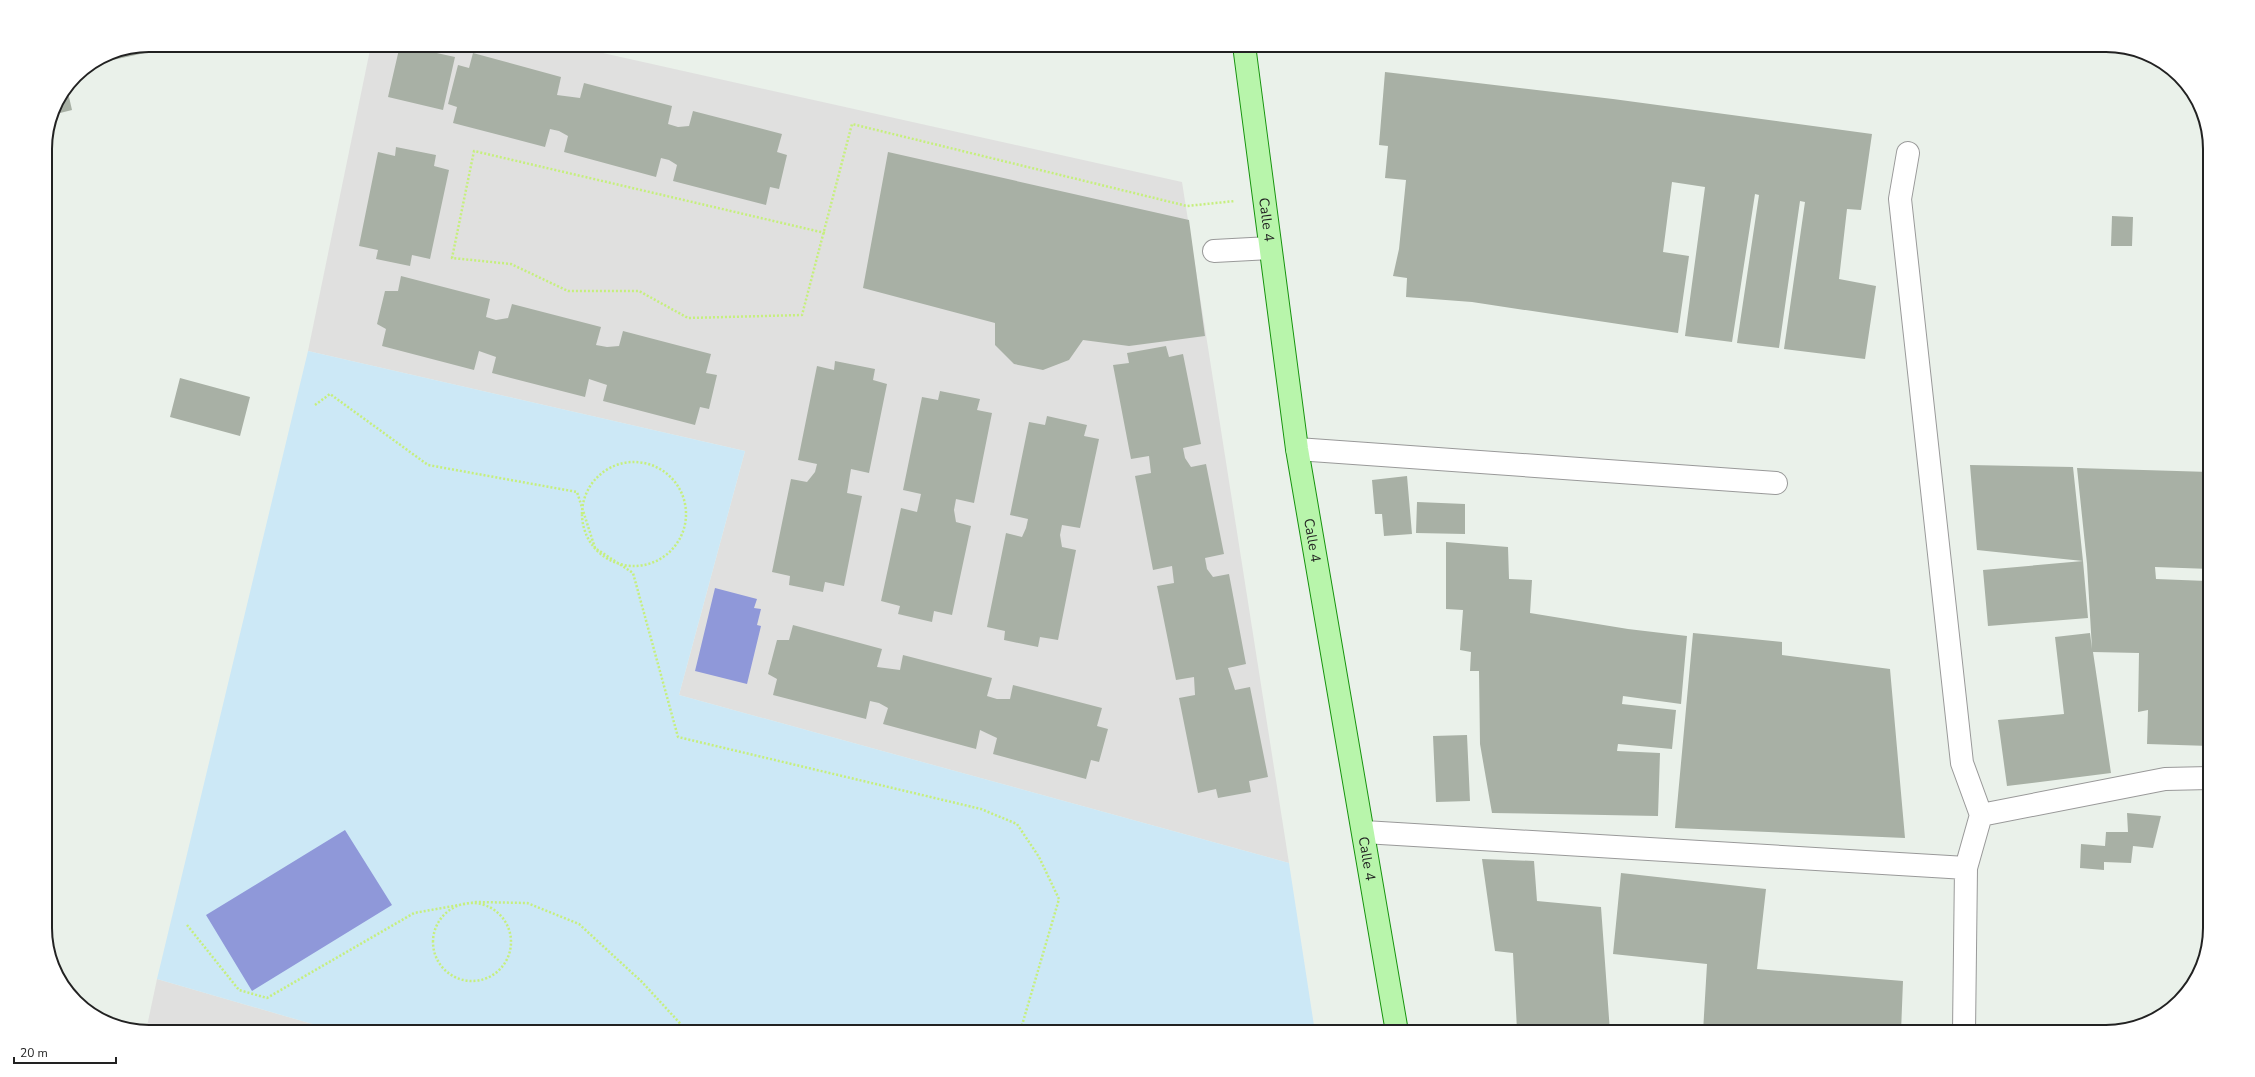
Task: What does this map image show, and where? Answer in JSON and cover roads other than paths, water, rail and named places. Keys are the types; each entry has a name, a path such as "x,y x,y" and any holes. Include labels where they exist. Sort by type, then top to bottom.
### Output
{"main road":[{"name":"Calle 4","path":"1245,52 1297,449 1364,832 1369,872 1396,1025"}],"street":[{"path":"1908,153 1900,199 1962,763 1981,815 1966,868 1964,1025"},
{"path":"1214,251 1270,248"},
{"path":"1297,449 1776,483"},
{"path":"1981,815 2165,779 2203,778"},
{"path":"1364,832 1966,868"}]}
